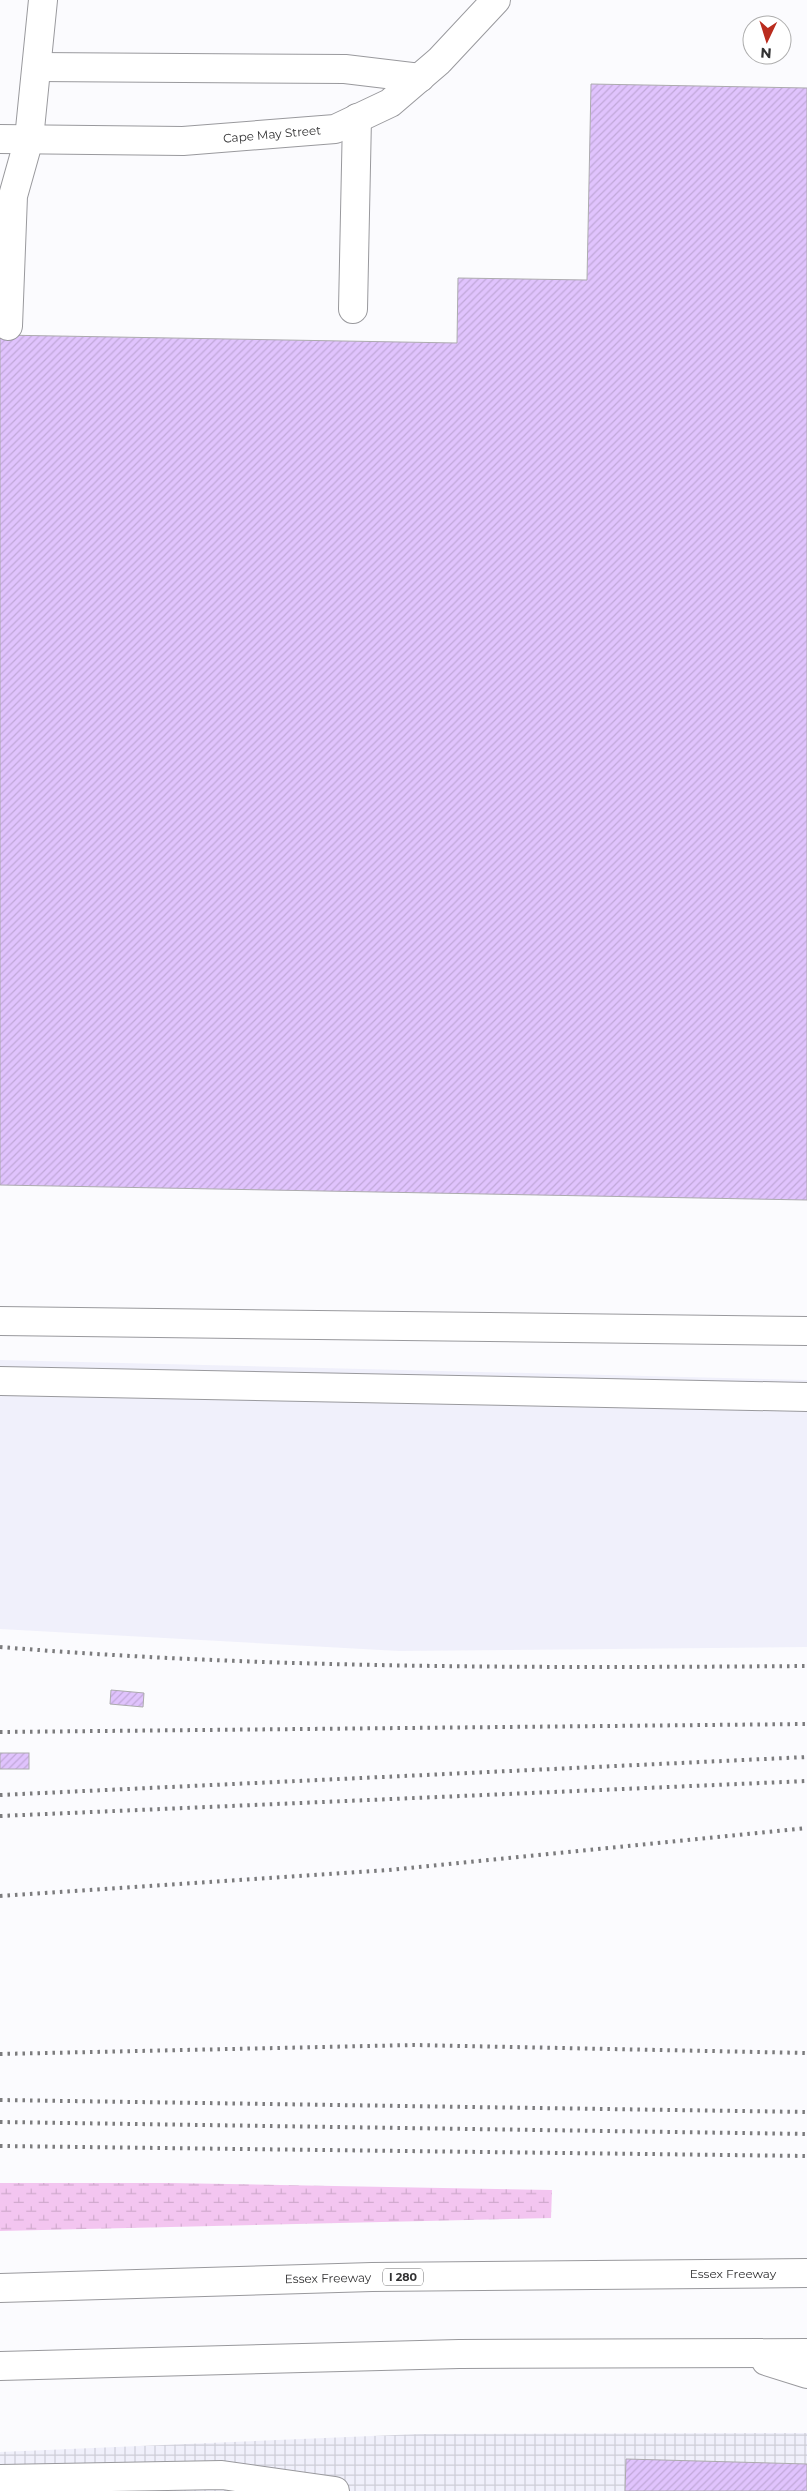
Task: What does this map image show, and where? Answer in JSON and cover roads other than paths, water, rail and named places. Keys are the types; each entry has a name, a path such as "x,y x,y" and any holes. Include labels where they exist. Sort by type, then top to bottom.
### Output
{"main road":[{"path":"8,326 13,196 29,139 44,0"},
{"name":"Cape May Street","path":"0,139 183,141 335,128 390,103 439,62 496,0"},
{"path":"37,67 345,69 420,78"},
{"path":"353,309 358,118"},
{"path":"0,1322 807,1331"},
{"path":"0,1381 807,1397"},
{"name":"Essex Freeway","path":"0,2288 362,2277 807,2272"},
{"path":"738,2352 807,2374"},
{"path":"0,2366 449,2354 807,2353"},
{"path":"0,2479 222,2475 334,2491"}],"railway":[{"path":"0,1647 202,1660 403,1666 807,1666"},
{"path":"0,1732 807,1724"},
{"path":"0,1795 807,1757"},
{"path":"0,1816 807,1781"},
{"path":"0,1896 389,1870 807,1828"},
{"path":"0,2054 414,2045 807,2053"},
{"path":"0,2100 807,2112"},
{"path":"0,2122 807,2134"},
{"path":"0,2146 807,2156"}]}
